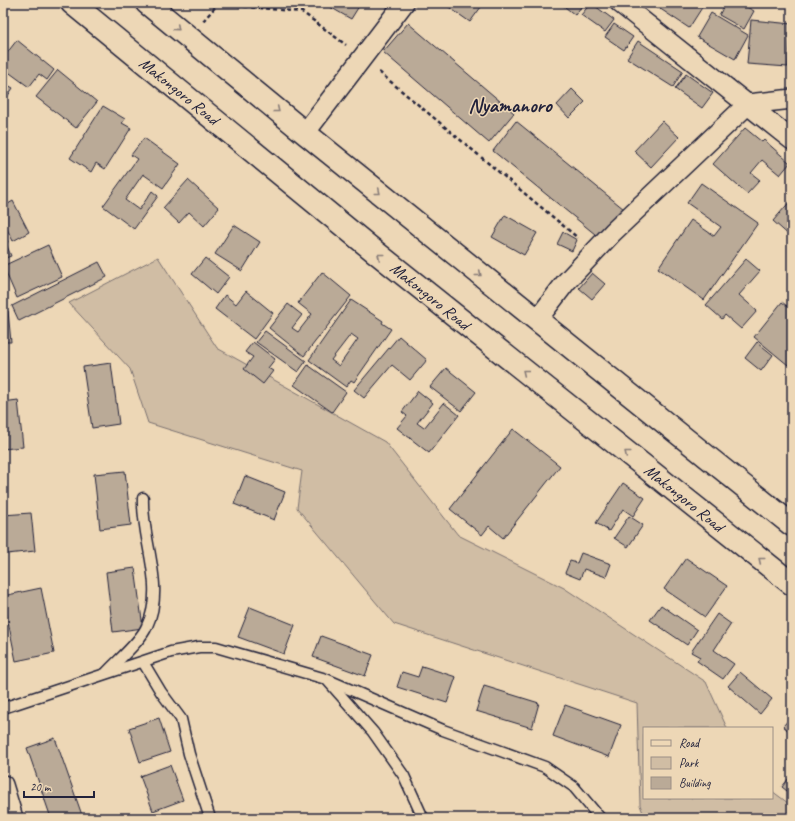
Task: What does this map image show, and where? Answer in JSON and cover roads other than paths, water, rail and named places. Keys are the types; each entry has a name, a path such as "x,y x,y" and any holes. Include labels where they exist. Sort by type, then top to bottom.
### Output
{"main road":[{"name":"Makongoro Road","path":"72,3 373,250 792,584"},
{"path":"147,3 305,133 792,525"}],"street":[{"path":"305,133 404,3"},
{"path":"620,3 792,140"},
{"path":"537,320 566,282 595,252 672,175 748,104 792,99"},
{"path":"3,785 13,818"}],"lane":[{"path":"105,674 147,627 152,614 152,570 142,513 143,498"},
{"path":"3,708 171,652 199,647 216,647 326,679 443,730 544,767 574,787 600,818"},
{"path":"143,662 161,692 181,719 189,754 210,818"},
{"path":"326,679 373,732 404,776 423,818"}],"district":[{"name":"Nyamanoro","path":"510,105"}]}
